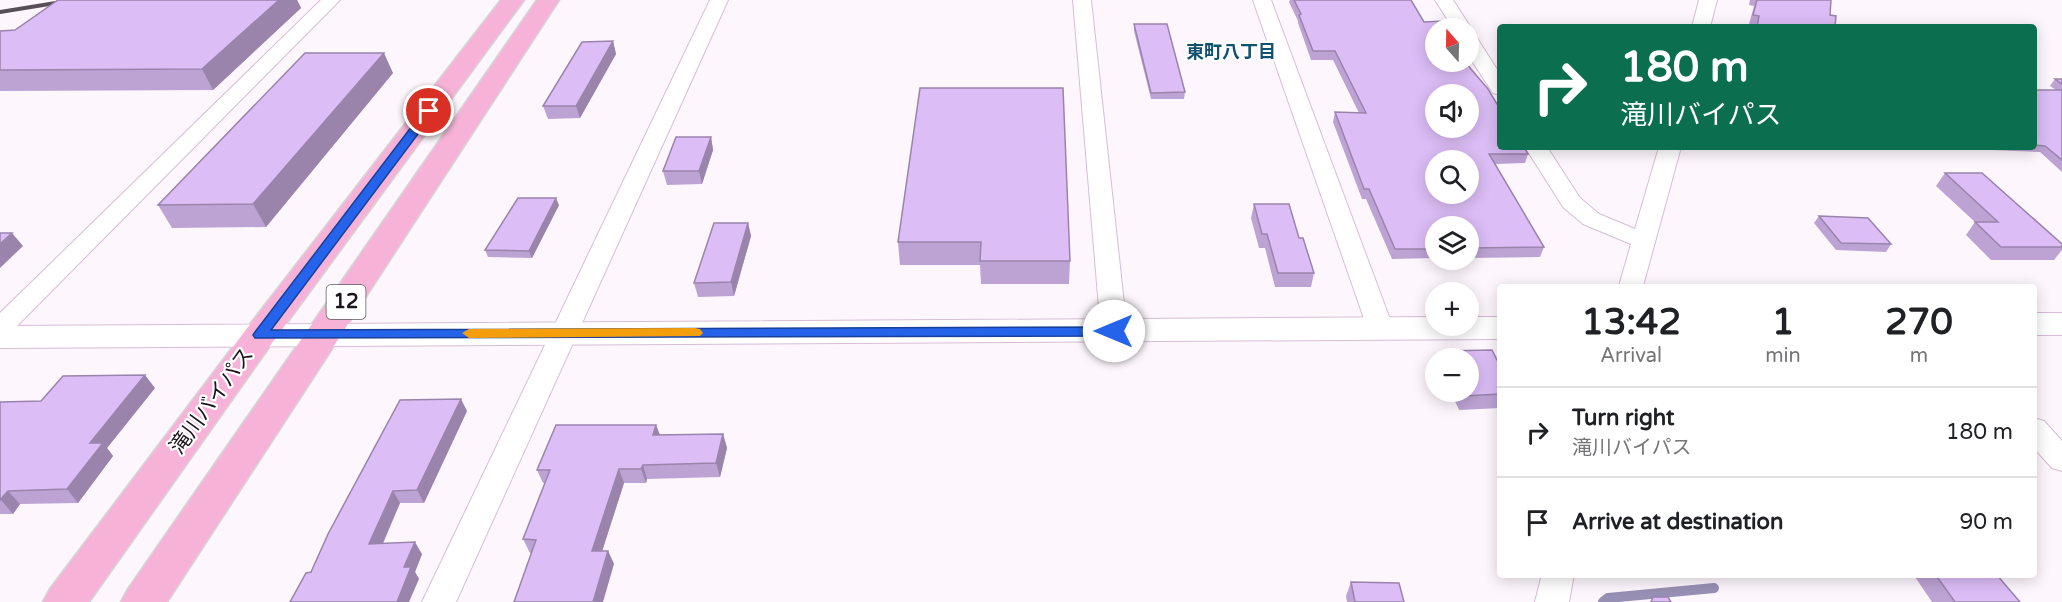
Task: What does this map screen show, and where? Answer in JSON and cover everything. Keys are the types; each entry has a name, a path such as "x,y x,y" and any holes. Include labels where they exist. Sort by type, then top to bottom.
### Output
{"highway":[{"name":"滝川バイパス","path":"65,602 260,335 513,0"},
{"name":"12","path":"143,602 548,0"}],"street":[{"path":"0,328 331,0"},
{"path":"440,602 719,0"},
{"path":"1082,0 1114,331"},
{"path":"1262,0 1382,330"},
{"path":"1444,0 1456,18"},
{"path":"1702,24 1708,0"},
{"path":"1479,56 1497,84"},
{"path":"1538,150 1571,202 1592,219 1645,241"},
{"path":"1632,284 1669,150"},
{"path":"2037,324 2062,324"},
{"path":"0,337 1497,328"},
{"path":"2037,432 2062,460"},
{"path":"1552,602 1557,578"}],"building":[{"path":"58,0 279,0 202,69 0,70 0,31 15,30"},
{"path":"1294,0 1411,0 1425,22 1425,72 1474,72 1497,104 1497,150 1526,150 1528,154 1489,154 1544,247 1479,248 1479,216 1425,216 1425,249 1395,249 1369,189 1364,189 1335,112 1366,113 1335,51 1313,51"},
{"path":"1757,0 1831,0 1830,15 1836,16 1835,24 1758,24 1759,16 1753,15"},
{"path":"1134,24 1167,24 1185,92 1151,93"},
{"path":"613,41 576,106 543,106 582,42"},
{"path":"305,53 384,53 253,204 158,205"},
{"path":"920,88 1063,88 1070,261 980,261 981,242 898,242"},
{"path":"2037,90 2062,90 2062,160 2045,146 2037,145"},
{"path":"676,137 711,137 699,171 663,171"},
{"path":"1945,173 1982,173 2062,244 2062,247 2001,247 1975,222 1998,222"},
{"path":"518,198 556,198 529,251 485,250"},
{"path":"1254,204 1289,204 1299,238 1303,238 1314,273 1278,273 1267,234 1262,234"},
{"path":"1819,216 1868,218 1891,244 1841,243"},
{"path":"714,223 748,223 731,282 694,283"},
{"path":"0,233 12,233 0,244"},
{"path":"1479,350 1492,350 1497,360 1497,394 1479,395"},
{"path":"145,375 90,443 103,443 67,489 8,491 0,500 0,402 41,401 63,376"},
{"path":"461,399 417,490 393,491 369,544 415,542 404,567 411,567 397,602 290,602 306,573 311,572 328,534 400,400"},
{"path":"556,425 656,425 653,435 723,434 716,463 643,465 641,469 619,469 592,551 608,551 593,602 514,602 536,540 523,539 550,470 537,470"},
{"path":"1938,578 1999,578 2020,602 1955,602"},
{"path":"1351,582 1399,583 1404,602 1355,602"},
{"path":"1653,597 1668,597 1671,602 1651,602"}],"waterway":[{"path":"1603,602 1608,598 1714,588"}],"railway":[{"path":"0,12 74,0"}],"slow traffic":[{"path":"469,333 695,333"}],"district":[{"name":"東町八丁目","path":"1231,52"}],"route":[{"path":"429,111 260,335 1114,331"}]}
